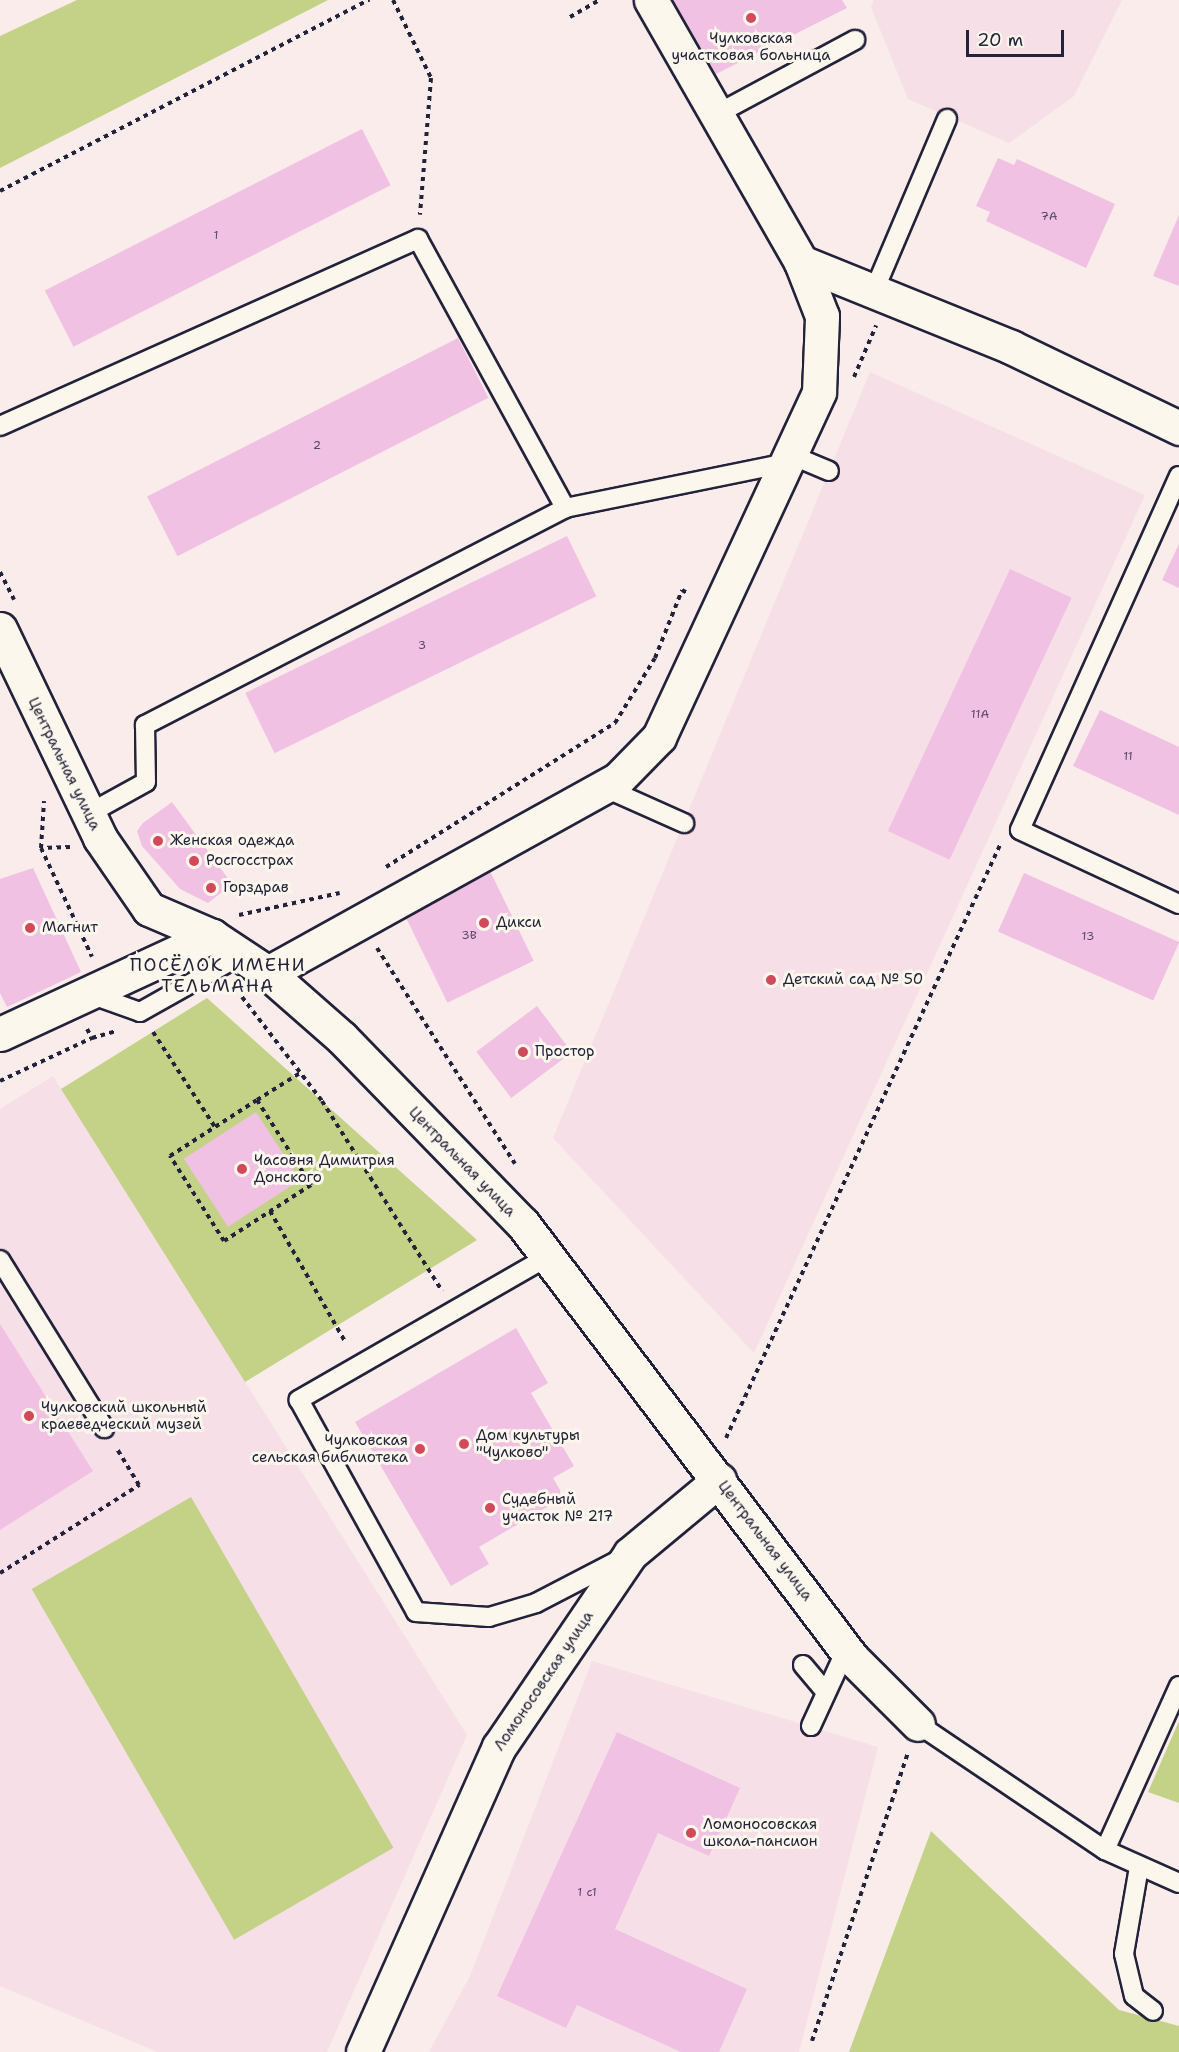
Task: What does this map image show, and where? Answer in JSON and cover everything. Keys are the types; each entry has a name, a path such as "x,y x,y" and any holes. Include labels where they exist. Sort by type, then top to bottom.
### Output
{"street":[{"path":"268,974 603,787 659,737 721,611 819,392 822,316 801,262 651,0"},
{"path":"801,262 1011,347 1179,428"},
{"name":"Центральная улица","path":"0,629 88,814 149,909 221,927 241,956 268,974 342,1038 549,1256 846,1650 918,1724"},
{"path":"0,1034 221,927"},
{"name":"Ломоносовская улица","path":"363,2052 498,1747 630,1554 719,1480"}],"lane":[{"path":"717,114 855,40"},
{"path":"874,291 947,119"},
{"path":"0,426 418,239 565,508"},
{"path":"88,814 146,782 145,725 565,508 789,459 829,471"},
{"path":"1179,476 1020,830 1179,904"},
{"path":"603,787 684,823"},
{"path":"80,997 140,1012 241,956"},
{"path":"549,1256 299,1400 416,1612 489,1617 536,1604 630,1554"},
{"path":"0,1260 104,1428"},
{"path":"811,1726 846,1650"},
{"path":"803,1665 826,1692"},
{"path":"1105,1850 1179,1686"},
{"path":"918,1724 1105,1850 1179,1883"},
{"path":"1139,1867 1124,1954 1134,1996 1153,2011"}],"path":[{"path":"0,190 369,0"},
{"path":"393,0 431,78 418,239"},
{"path":"570,17 600,0"},
{"path":"849,389 877,323 888,328"},
{"path":"376,873 615,723 655,658 682,590 721,611"},
{"path":"725,1440 1003,839"},
{"path":"94,960 41,848 108,846"},
{"path":"221,927 347,891"},
{"path":"370,936 520,1171"},
{"path":"80,997 92,1038"},
{"path":"248,1004 300,1073 454,1311"},
{"path":"147,1023 215,1127"},
{"path":"0,1081 92,1038 125,1029"},
{"path":"257,1100 311,1185 224,1240 170,1156 257,1100 300,1073"},
{"path":"270,1211 359,1365"},
{"path":"0,1573 140,1485 104,1428"},
{"path":"718,1431 731,1450"},
{"path":"812,2041 918,1724"}],"shaded area":[{"path":"874,0 1122,0 1074,96 1009,143 908,99 871,7"},
{"name":"Детский сад № 50","path":"870,372 1145,495 754,1353 553,1138"},
{"path":"53,1076 467,1735 327,2052 158,2052 0,1986 0,1109"},
{"name":"Ломоносовская школа-пансион","path":"592,1661 878,1747 799,2052 429,2052 470,1976"}],"green space":[{"path":"77,0 328,0 0,168 0,36"},
{"path":"207,998 477,1240 245,1382 61,1089"},
{"path":"191,1497 394,1848 234,1940 32,1589"},
{"path":"1179,1721 1179,1803 1148,1792"},
{"path":"931,1831 1119,2010 1179,2026 1179,2052 849,2052"}],"building":[{"path":"673,0 842,0 847,8 716,74"},
{"path":"362,129 391,185 73,347 45,291"},
{"path":"998,158 1014,165 1017,159 1115,204 1086,268 986,221 990,212 976,206"},
{"path":"1179,215 1179,286 1153,276"},
{"path":"458,338 488,398 177,556 147,496"},
{"path":"567,536 596,596 275,753 245,693"},
{"path":"1179,544 1179,588 1162,580"},
{"path":"1010,569 1072,598 949,860 888,831"},
{"path":"1100,710 1179,747 1179,815 1073,766"},
{"path":"172,802 232,884 208,903 180,889 142,846 137,831 143,823"},
{"name":"Магнит","path":"33,868 81,972 7,1007 0,993 0,879"},
{"path":"489,869 534,961 447,1003 403,911"},
{"path":"1024,873 1179,942 1153,1001 998,931"},
{"path":"537,1006 572,1052 511,1098 476,1052"},
{"name":"Часовня Димитрия Донского","path":"256,1112 300,1180 228,1227 184,1159"},
{"path":"0,1324 93,1471 0,1530"},
{"name":"Дом культуры \"Чулково\"","path":"516,1328 548,1383 531,1393 574,1466 553,1478 564,1497 479,1547 489,1564 451,1586 355,1422"},
{"path":"617,1732 740,1788 709,1856 658,1833 615,1929 747,1989 719,2052 681,2052 577,2005 566,2028 497,1996"}],"place":[{"name":"Чулковская участковая больница","path":"751,18"},
{"name":"Женская одежда","path":"158,841"},
{"name":"Росгосстрах","path":"194,861"},
{"name":"Горздрав","path":"211,888"},
{"name":"Дикси","path":"484,923"},
{"name":"Магнит","path":"30,928"},
{"name":"Детский сад № 50","path":"771,980"},
{"name":"Простор","path":"523,1052"},
{"name":"Часовня Димитрия Донского","path":"242,1169"},
{"name":"Чулковский школьный краеведческий музей","path":"29,1416"},
{"name":"Дом культуры \"Чулково\"","path":"464,1444"},
{"name":"Чулковская сельская библиотека","path":"420,1449"},
{"name":"Судебный участок № 217","path":"490,1508"},
{"name":"Ломоносовская школа-пансион","path":"691,1833"}],"district":[{"name":"ПОСЁЛОК ИМЕНИ ТЕЛЬМАНА","path":"218,976"}]}
